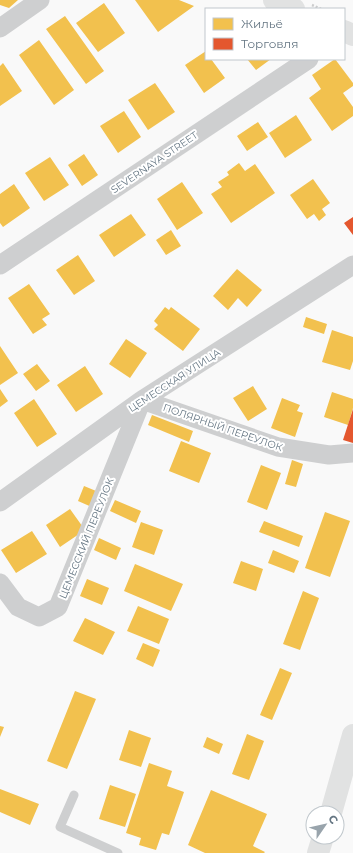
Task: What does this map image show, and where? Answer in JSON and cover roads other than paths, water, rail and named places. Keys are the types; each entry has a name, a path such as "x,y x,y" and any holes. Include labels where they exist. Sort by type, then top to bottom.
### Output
{"main road":[{"path":"274,0 292,8"},
{"path":"333,805 353,735"}],"street":[{"path":"0,28 40,0"},
{"name":"SEVERNAYA STREET","path":"0,265 308,60"},
{"name":"ЦЕМЕССКАЯ УЛИЦА","path":"0,502 142,400 353,265"},
{"name":"ПОЛЯРНЫЙ ПЕРЕУЛОК","path":"142,400 278,447 329,455 353,453"},
{"name":"ЦЕМЕССКИЙ ПЕРЕУЛОК","path":"0,583 18,607 39,618 58,607 142,400"}],"lane":[{"path":"74,795 60,827 118,853"}]}
